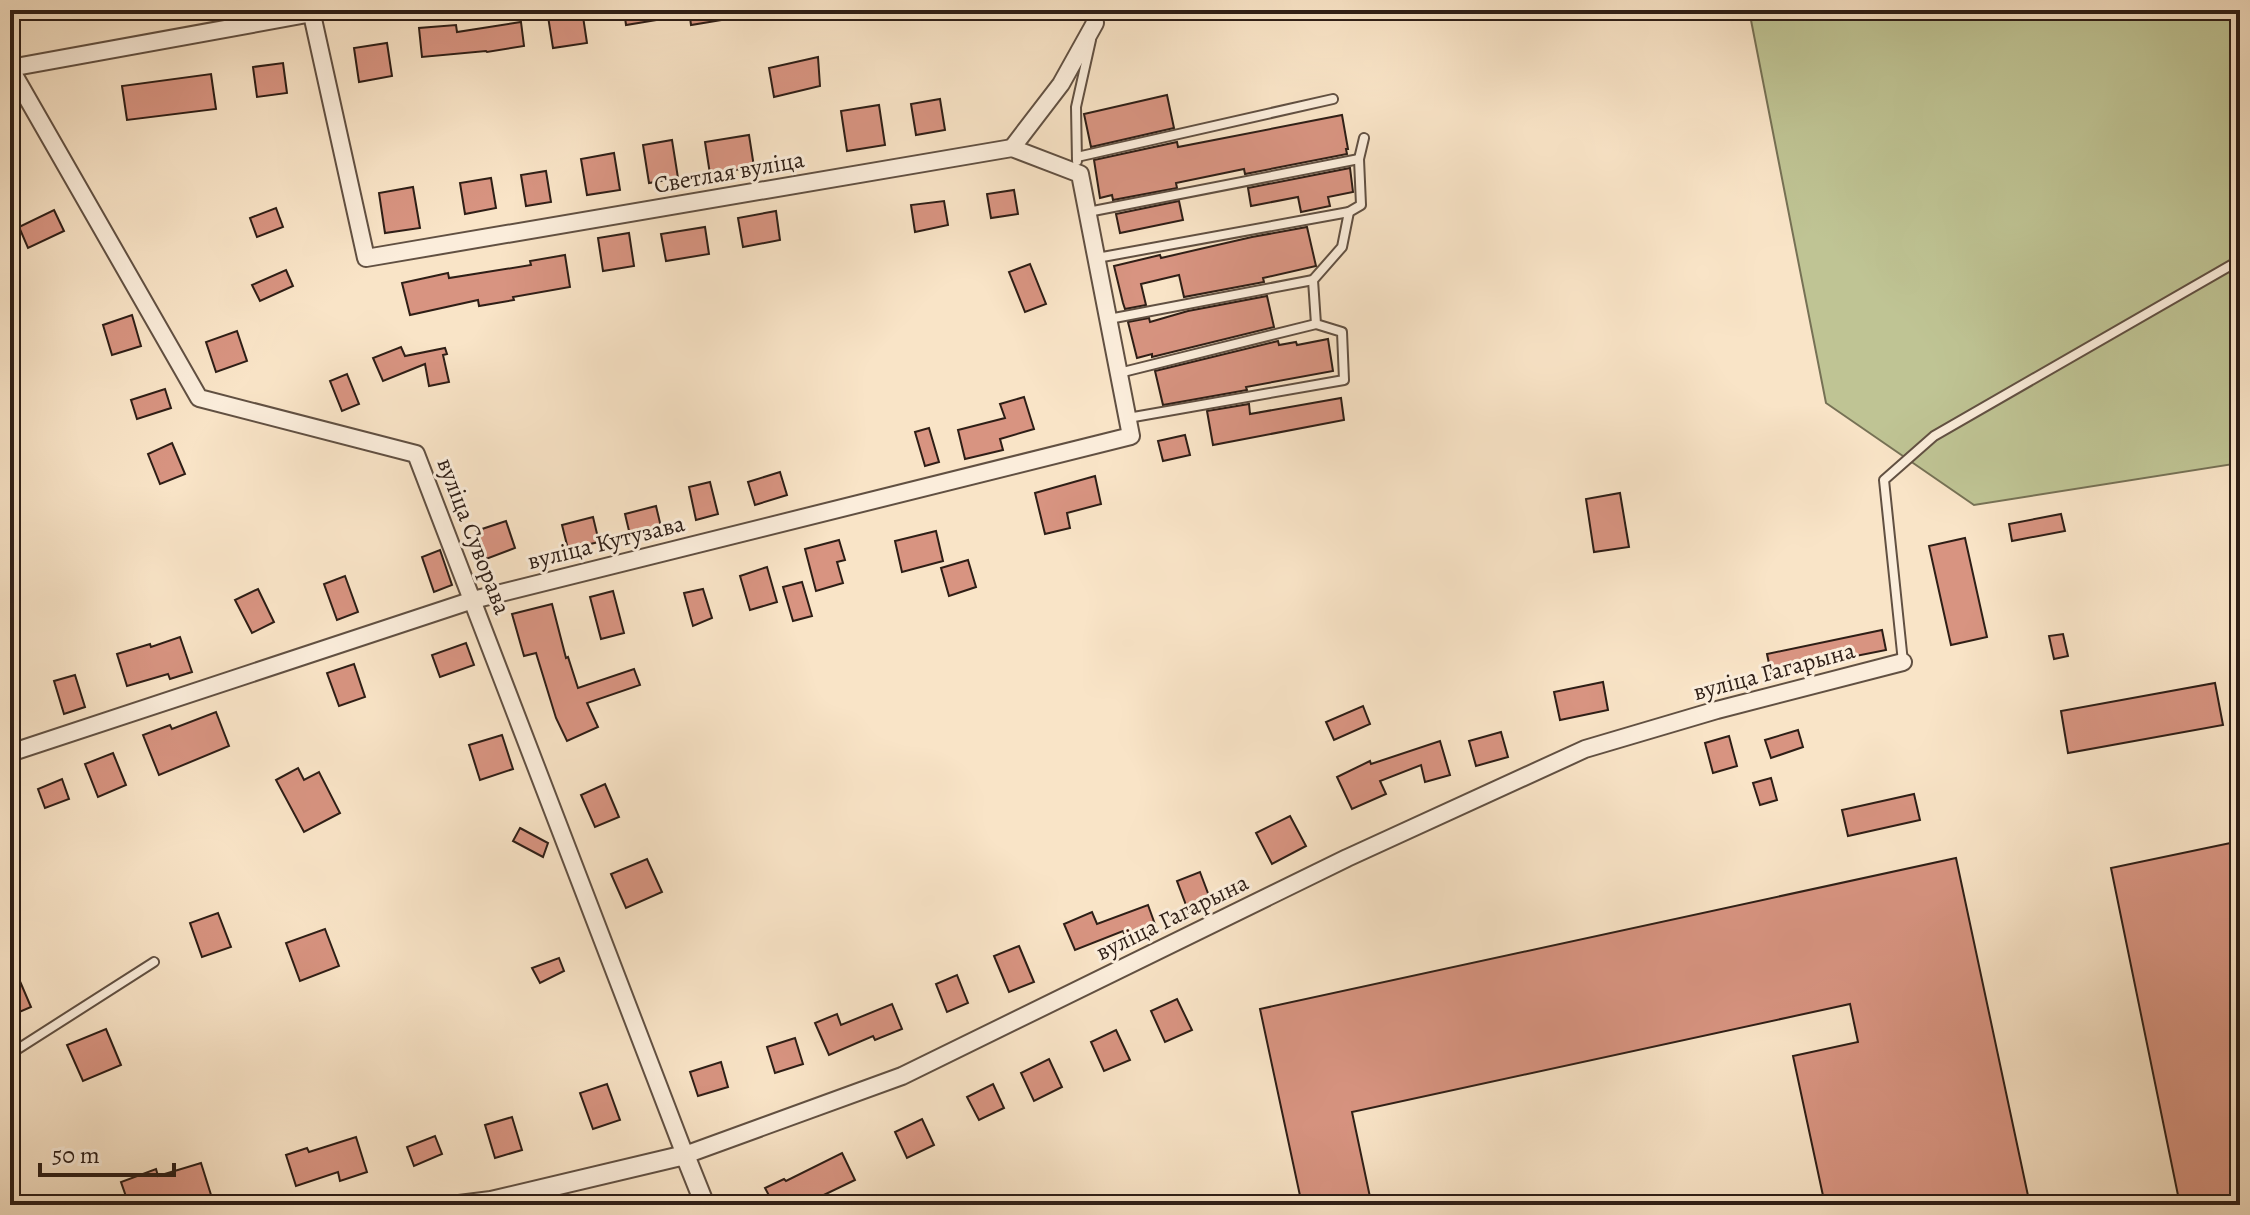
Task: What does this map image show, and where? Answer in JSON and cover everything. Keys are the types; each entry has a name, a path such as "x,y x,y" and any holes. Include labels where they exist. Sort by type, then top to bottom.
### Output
{"street":[{"path":"10,68 329,10"},
{"name":"Светлая вуліца","path":"312,12 366,258 1012,148"},
{"path":"1094,17 1061,84 1012,148 1078,166 1127,418"},
{"name":"вуліца Суворава","path":"10,68 199,398 416,454 685,1155"},
{"name":"вуліца Кутузава","path":"10,753 473,600 1131,436 1127,418"},
{"name":"вуліца Гагарына","path":"459,1205 491,1201 685,1155 902,1076 1347,858 1585,749 1717,710 1903,662"},
{"path":"685,1155 705,1205"}],"lane":[{"path":"1094,17 1076,107 1078,166 1333,99"},
{"path":"1096,259 1349,212 1361,205 1359,159 1364,138"},
{"path":"1087,212 1359,159"},
{"path":"1108,319 1313,280 1342,247 1349,212"},
{"path":"1903,662 1884,480 1934,436 2240,260"},
{"path":"1313,280 1316,324"},
{"path":"1119,373 1316,324 1342,332 1344,380 1127,418"},
{"path":"10,1054 154,962"}],"green space":[{"path":"1749,10 2240,10 2240,463 1974,505 1826,403"}],"building":[{"path":"547,10 582,10 587,43 553,48"},
{"path":"624,10 668,10 669,18 626,25"},
{"path":"689,10 733,10 734,18 691,25"},
{"path":"521,22 524,46 422,57 419,28 456,25 457,32"},
{"path":"387,43 392,76 359,82 354,48"},
{"path":"818,57 820,86 774,97 769,68"},
{"path":"283,63 287,93 257,97 253,67"},
{"path":"211,74 216,109 127,120 122,86"},
{"path":"1167,95 1174,128 1091,147 1084,114"},
{"path":"940,99 945,130 916,135 911,104"},
{"path":"879,105 885,145 847,151 841,111"},
{"path":"1342,115 1347,154 1245,174 1244,169 1176,183 1177,188 1113,200 1112,195 1100,198 1094,160 1177,142 1178,147"},
{"path":"749,135 754,167 710,174 705,142"},
{"path":"672,140 678,178 649,183 643,145"},
{"path":"614,153 620,190 587,195 581,159"},
{"path":"1350,168 1353,192 1328,197 1330,206 1301,212 1298,197 1251,206 1248,188"},
{"path":"546,171 551,202 526,206 521,175"},
{"path":"491,178 496,208 465,214 460,183"},
{"path":"413,187 420,228 385,233 379,193"},
{"path":"1014,190 1018,214 991,218 987,194"},
{"path":"944,201 948,225 915,232 911,205"},
{"path":"1179,201 1183,220 1120,233 1116,214"},
{"path":"276,208 283,227 257,237 250,218"},
{"path":"54,210 64,231 28,248 19,227"},
{"path":"776,211 780,240 743,247 738,218"},
{"path":"705,227 709,254 666,261 661,234"},
{"path":"1307,227 1316,266 1263,278 1264,282 1184,297 1179,275 1141,284 1146,305 1125,309 1114,266"},
{"path":"629,233 634,266 603,271 598,238"},
{"path":"565,255 570,287 513,297 514,300 479,306 478,300 410,315 402,283 448,273 449,278 531,265 530,261"},
{"path":"1030,264 1046,304 1025,312 1009,272"},
{"path":"286,270 293,286 260,301 252,285"},
{"path":"1267,296 1274,327 1137,358 1128,322 1149,318 1150,322 1188,311"},
{"path":"132,315 141,346 112,355 103,325"},
{"path":"237,331 247,361 216,372 206,342"},
{"path":"1328,339 1333,371 1163,405 1155,371 1278,341 1279,345 1296,342 1297,345"},
{"path":"401,347 405,356 445,348 447,354 443,355 449,382 429,386 425,364 383,381 373,358"},
{"path":"347,374 359,404 342,411 330,381"},
{"path":"165,389 171,408 137,419 131,400"},
{"path":"1024,397 1034,429 1000,439 1003,450 965,459 958,430 1005,418 1000,404"},
{"path":"1341,398 1344,420 1213,445 1207,411 1249,404 1250,414"},
{"path":"929,428 939,462 925,466 915,432"},
{"path":"1185,435 1190,455 1163,461 1158,441"},
{"path":"172,443 185,474 160,484 148,454"},
{"path":"780,472 787,495 755,505 748,482"},
{"path":"1095,476 1101,504 1067,513 1070,528 1045,534 1035,493"},
{"path":"710,482 718,514 696,520 689,487"},
{"path":"1620,493 1629,547 1594,552 1586,499"},
{"path":"656,506 661,527 630,535 625,514"},
{"path":"2061,514 2065,531 2012,541 2009,524"},
{"path":"593,517 599,542 568,549 562,525"},
{"path":"506,521 515,548 486,559 476,531"},
{"path":"936,531 943,561 902,572 895,541"},
{"path":"1965,538 1987,637 1951,645 1929,546"},
{"path":"839,540 845,560 837,562 843,583 816,591 805,549"},
{"path":"440,550 452,585 434,592 422,557"},
{"path":"968,560 976,587 949,596 941,568"},
{"path":"767,567 777,602 750,610 740,576"},
{"path":"345,576 358,612 337,620 324,584"},
{"path":"802,582 812,616 793,621 783,587"},
{"path":"258,589 274,622 252,633 235,600"},
{"path":"703,589 712,618 693,626 684,593"},
{"path":"613,591 624,633 601,639 590,597"},
{"path":"552,604 566,658 578,688 634,669 640,685 587,703 598,727 567,741 556,718 536,653 524,656 512,614"},
{"path":"1882,630 1886,650 1771,673 1767,654"},
{"path":"2063,634 2068,656 2054,659 2049,636"},
{"path":"180,637 192,672 170,679 168,674 127,686 117,654"},
{"path":"466,643 474,665 440,677 432,655"},
{"path":"354,664 365,697 339,706 327,673"},
{"path":"75,675 85,707 64,714 54,681"},
{"path":"1603,682 1608,710 1560,720 1554,692"},
{"path":"2215,683 2223,725 2068,753 2061,711"},
{"path":"1363,706 1370,724 1334,740 1326,722"},
{"path":"216,712 229,746 159,775 143,735 170,725 172,729"},
{"path":"1798,730 1803,747 1771,758 1765,740"},
{"path":"1501,732 1508,757 1476,766 1469,741"},
{"path":"502,735 513,769 480,780 469,745"},
{"path":"1729,736 1737,766 1713,773 1705,743"},
{"path":"1440,741 1450,775 1425,782 1421,765 1380,781 1386,794 1352,809 1337,777 1370,761 1371,764"},
{"path":"113,753 126,785 98,797 85,764"},
{"path":"298,768 304,780 319,772 340,813 304,832 276,780"},
{"path":"1771,778 1777,800 1760,805 1753,783"},
{"path":"62,779 69,799 45,808 38,789"},
{"path":"605,784 619,817 595,827 581,795"},
{"path":"1914,794 1920,820 1848,836 1842,810"},
{"path":"1290,816 1306,846 1272,864 1256,833"},
{"path":"520,828 548,843 543,857 513,841"},
{"path":"2240,841 2240,1205 2180,1205 2111,868"},
{"path":"1956,858 2030,1205 1825,1205 1793,1056 1858,1042 1850,1004 1352,1112 1370,1197 1332,1205 1302,1205 1260,1009"},
{"path":"647,859 662,892 626,908 611,874"},
{"path":"1200,872 1212,904 1189,913 1177,881"},
{"path":"1148,905 1157,930 1127,941 1123,931 1075,950 1064,924 1092,912 1097,924"},
{"path":"218,913 231,947 202,957 190,923"},
{"path":"325,929 339,966 300,981 286,943"},
{"path":"1019,946 1034,982 1009,992 994,956"},
{"path":"10,958 31,1007 10,1016"},
{"path":"559,958 564,971 540,983 532,968"},
{"path":"957,975 968,1003 947,1012 936,984"},
{"path":"1177,999 1192,1030 1165,1042 1151,1011"},
{"path":"892,1004 902,1029 875,1040 873,1036 829,1055 815,1023 837,1014 841,1025"},
{"path":"106,1029 121,1065 83,1081 67,1045"},
{"path":"1116,1030 1130,1060 1104,1071 1091,1042"},
{"path":"795,1038 803,1064 775,1073 767,1047"},
{"path":"1049,1059 1062,1087 1034,1101 1021,1073"},
{"path":"721,1062 728,1087 698,1096 690,1072"},
{"path":"607,1084 620,1120 593,1129 580,1093"},
{"path":"993,1084 1004,1108 979,1120 967,1097"},
{"path":"512,1117 522,1150 495,1158 485,1125"},
{"path":"922,1119 934,1145 907,1158 895,1132"},
{"path":"435,1136 442,1154 414,1166 407,1147"},
{"path":"356,1137 367,1172 340,1181 338,1172 296,1186 286,1155 307,1148 309,1152"},
{"path":"842,1153 855,1180 803,1205 774,1205 765,1188"},
{"path":"201,1163 212,1198 188,1205 129,1205 121,1182 156,1169 158,1176"}]}
